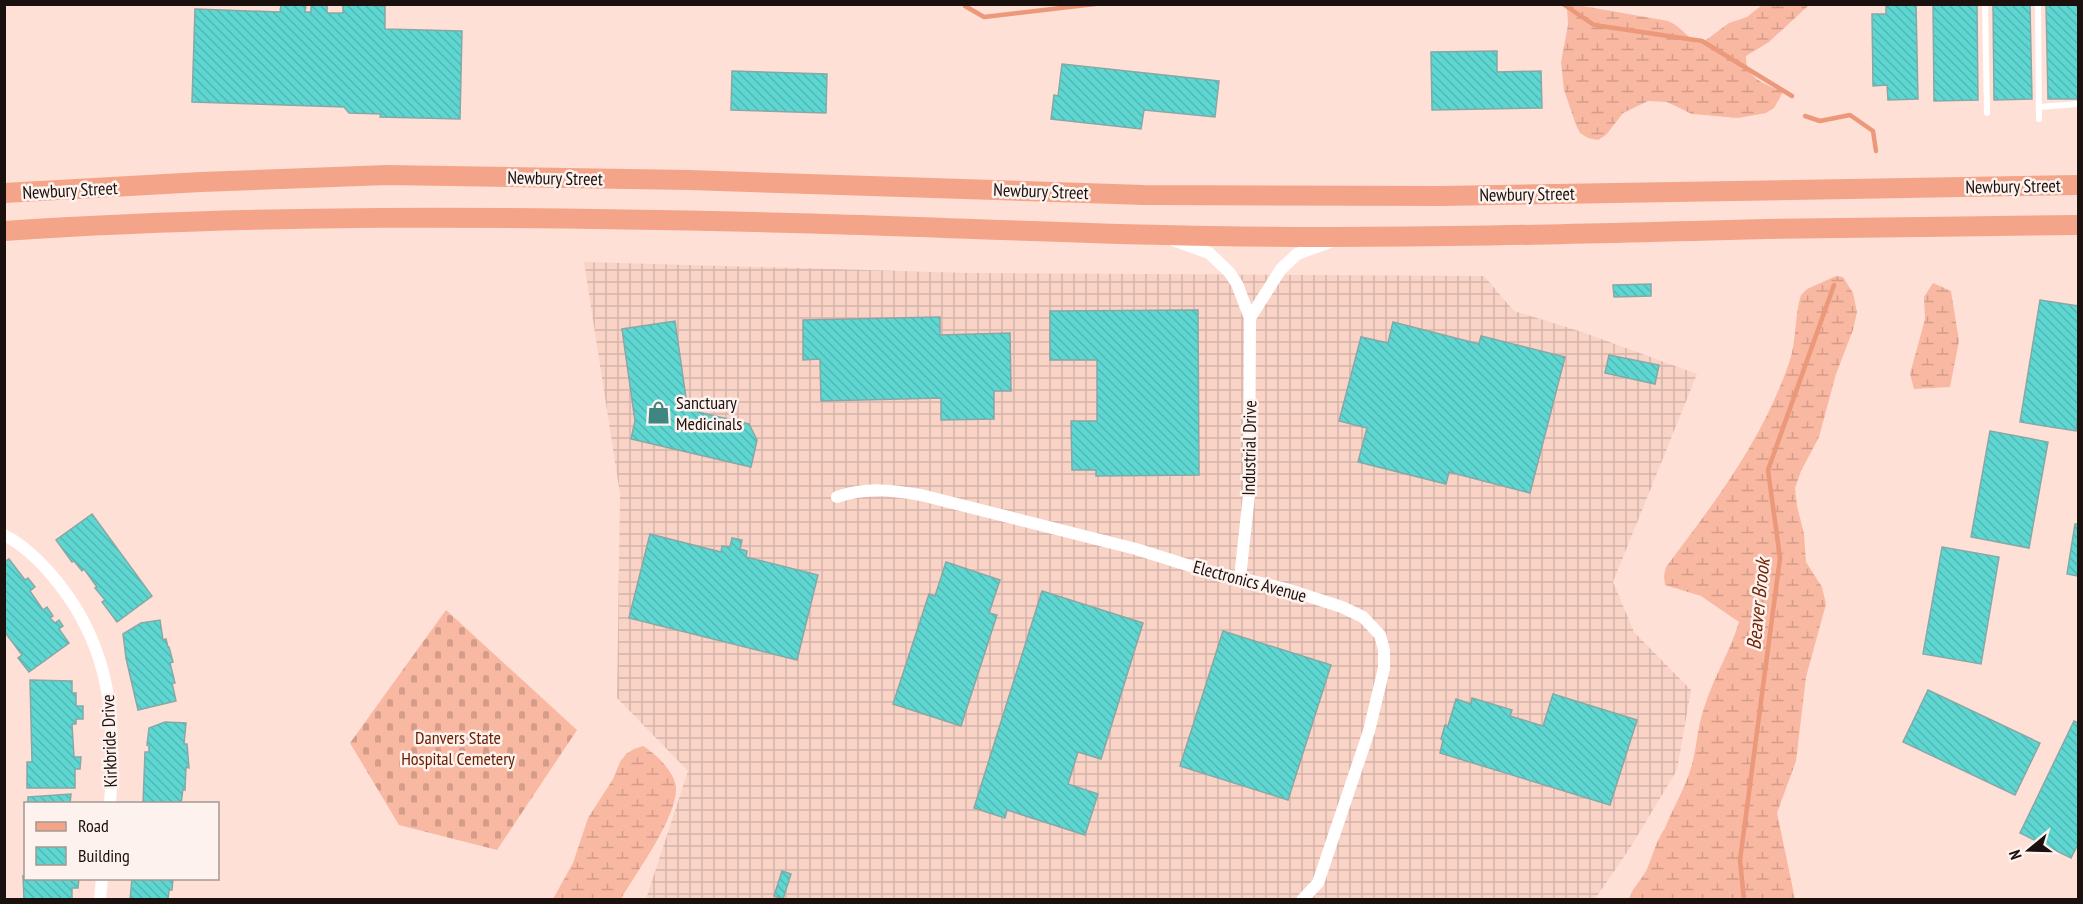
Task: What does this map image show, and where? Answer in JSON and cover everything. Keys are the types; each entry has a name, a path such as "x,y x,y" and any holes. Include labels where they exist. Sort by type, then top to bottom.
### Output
{"main road":[{"name":"Newbury Street","path":"4,193 387,175 689,180 1168,195 1441,196 2079,185"},
{"name":"Newbury Street","path":"4,231 299,220 563,218 1157,234 1348,236 1625,234 1768,229 2079,225"}],"street":[{"name":"Industrial Drive","path":"1157,234 1209,253 1229,272 1237,284 1250,318 1249,495 1240,578"},
{"path":"1250,318 1281,269 1297,254 1348,236"},
{"name":"Electronics Avenue","path":"837,498 852,492 886,489 921,495 1297,592 1342,607 1363,617 1380,635 1384,650 1384,668 1370,731 1338,828 1318,883 1302,900"},
{"name":"Kirkbride Drive","path":"4,535 28,551 52,574 72,600 97,650 111,708 110,802"},
{"path":"100,900 102,880"}],"lane":[{"path":"1985,4 1987,113"},
{"path":"2038,4 2039,119"},
{"path":"2039,107 2079,104"}],"shaded area":[{"path":"584,262 969,273 1484,276 1514,311 1582,332 1697,374 1613,582 1634,632 1691,690 1677,770 1630,848 1595,899 646,899 688,771 617,698 620,494"}],"green space":[{"path":"1577,5 1668,21 1697,43 1706,40 1729,23 1747,17 1762,5 1809,5 1769,42 1746,56 1749,70 1757,79 1783,92 1774,108 1766,113 1738,118 1692,114 1667,102 1648,101 1623,113 1606,135 1598,140 1580,133 1564,90 1561,62 1568,25 1567,6"},
{"path":"1836,276 1843,277 1853,293 1857,312 1853,330 1836,374 1819,437 1801,471 1795,488 1804,534 1806,562 1822,587 1826,604 1806,677 1796,761 1777,813 1795,899 1629,899 1647,869 1686,783 1704,708 1739,622 1701,596 1665,585 1666,567 1736,470 1765,419 1792,355 1801,295 1807,289"},
{"path":"1933,283 1951,291 1959,341 1950,387 1914,389 1910,374 1925,319 1924,297"},
{"name":"Danvers State Hospital Cemetery","path":"446,610 577,730 497,850 399,825 350,743"},
{"path":"643,746 664,764 676,788 670,814 654,845 621,899 553,899 573,863 588,818 613,779 620,762 626,754"}],"building":[{"path":"281,4 306,5 305,12 311,12 311,4 327,4 327,13 343,13 343,4 385,6 385,29 462,31 460,119 380,117 381,114 349,113 344,107 192,102 195,9 280,12"},
{"path":"1886,4 1916,4 1918,99 1888,100 1887,85 1873,86 1872,14 1886,14"},
{"path":"1933,4 1977,4 1978,100 1934,101"},
{"path":"1993,4 2030,4 2032,99 1994,100"},
{"path":"2046,4 2078,4 2078,99 2048,99"},
{"path":"1497,51 1497,72 1541,71 1542,108 1432,110 1431,52"},
{"path":"1062,64 1219,81 1215,117 1144,110 1141,129 1051,119 1054,95 1058,96"},
{"path":"732,71 827,74 826,113 731,110"},
{"path":"1651,284 1651,296 1614,297 1613,285"},
{"path":"2040,300 2078,306 2076,431 2020,422"},
{"path":"1198,310 1199,475 1096,476 1096,470 1072,470 1071,421 1097,421 1097,360 1050,360 1050,311"},
{"path":"940,317 940,335 1010,333 1011,391 994,391 994,419 941,420 941,398 821,401 820,359 803,360 803,320"},
{"path":"675,321 686,398 694,402 698,412 749,424 757,440 751,467 631,439 635,421 622,329"},
{"path":"1393,322 1479,344 1481,336 1565,357 1530,493 1449,472 1446,484 1358,462 1367,428 1339,421 1361,337 1388,343"},
{"path":"1609,355 1659,365 1655,384 1605,373"},
{"path":"1990,431 2048,442 2029,548 1971,537"},
{"path":"92,514 152,596 117,622 102,602 105,600 84,569 82,571 74,561 72,562 56,540"},
{"path":"2075,524 2078,524 2078,576 2067,574"},
{"path":"650,534 721,552 722,546 730,547 732,538 742,540 740,549 747,551 746,557 818,575 797,660 629,618"},
{"path":"1942,547 1999,557 1981,664 1923,654"},
{"path":"9,559 25,580 28,578 35,587 30,591 43,610 47,607 53,616 50,618 55,623 59,620 63,626 59,629 69,643 29,672 18,658 22,655 4,631 4,562"},
{"path":"946,562 1000,580 989,613 997,615 961,726 893,704 929,594 935,596"},
{"path":"1042,591 1143,623 1101,759 1078,752 1068,784 1098,794 1085,835 1007,810 1005,818 974,808"},
{"path":"160,620 163,640 166,639 173,662 170,663 175,683 172,683 176,701 138,710 123,634 141,623"},
{"path":"1223,631 1331,665 1288,800 1180,766"},
{"path":"30,680 72,681 72,693 76,693 76,706 83,706 83,719 76,719 76,724 72,724 74,757 81,757 80,769 75,769 75,788 27,788 27,762 32,762"},
{"path":"1928,690 2040,743 2015,795 1903,742"},
{"path":"1553,694 1637,720 1610,805 1440,753 1445,725 1448,726 1456,699 1471,704 1472,698 1512,710 1510,716 1543,726"},
{"path":"2074,721 2078,723 2078,844 2071,858 2020,833"},
{"path":"165,722 186,723 184,744 187,744 189,768 186,767 185,790 183,789 181,802 143,802 145,752 149,752 147,745 149,728"},
{"path":"71,794 70,802 28,802 28,797"},
{"path":"782,871 791,874 783,899 774,896"},
{"path":"23,876 24,880 79,880 78,888 72,888 72,900 24,900"},
{"path":"132,880 173,880 168,900 130,900"}],"waterway":[{"name":"Beaver Brook","path":"965,6 984,17 1095,4"},
{"name":"Beaver Brook","path":"1563,4 1594,25 1702,41 1792,96"},
{"name":"Beaver Brook","path":"1805,116 1820,121 1850,115 1873,131 1876,151"},
{"name":"Beaver Brook","path":"1744,900 1740,860 1780,558 1768,470 1834,285"}],"place":[{"name":"Sanctuary Medicinals","path":"658,412"}]}
